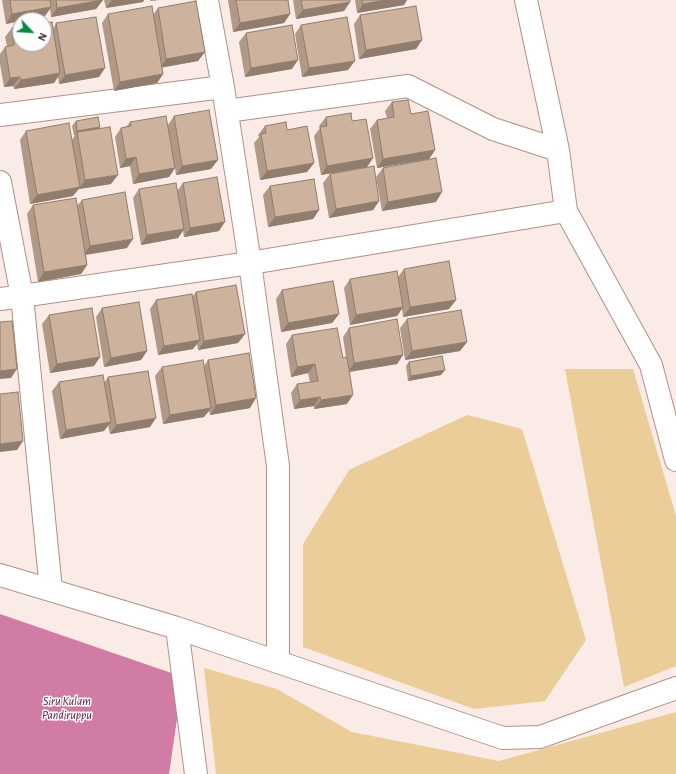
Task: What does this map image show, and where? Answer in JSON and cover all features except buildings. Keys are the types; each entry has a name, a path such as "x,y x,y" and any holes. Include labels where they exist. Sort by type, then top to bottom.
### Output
{"street":[{"path":"207,0 227,112 250,263 278,466 278,661"},
{"path":"526,0 558,150 566,211 651,365 676,460"},
{"path":"227,112 408,86 493,129 558,150"},
{"path":"0,115 223,87"},
{"path":"0,182 22,296 51,590"},
{"path":"0,299 250,263 566,211"},
{"path":"0,576 177,628 503,738 540,737 676,688"},
{"path":"177,628 196,774"}],"shaded area":[{"path":"565,369 633,369 676,516 676,666 624,687"},
{"path":"467,415 522,429 586,640 545,701 474,709 303,647 303,544 349,470"},
{"path":"204,668 277,689 352,732 499,761 676,712 676,774 216,774"}],"water":[{"name":"Siru Kulam Pandiruppu","path":"0,614 183,677 169,774 0,774"}]}
